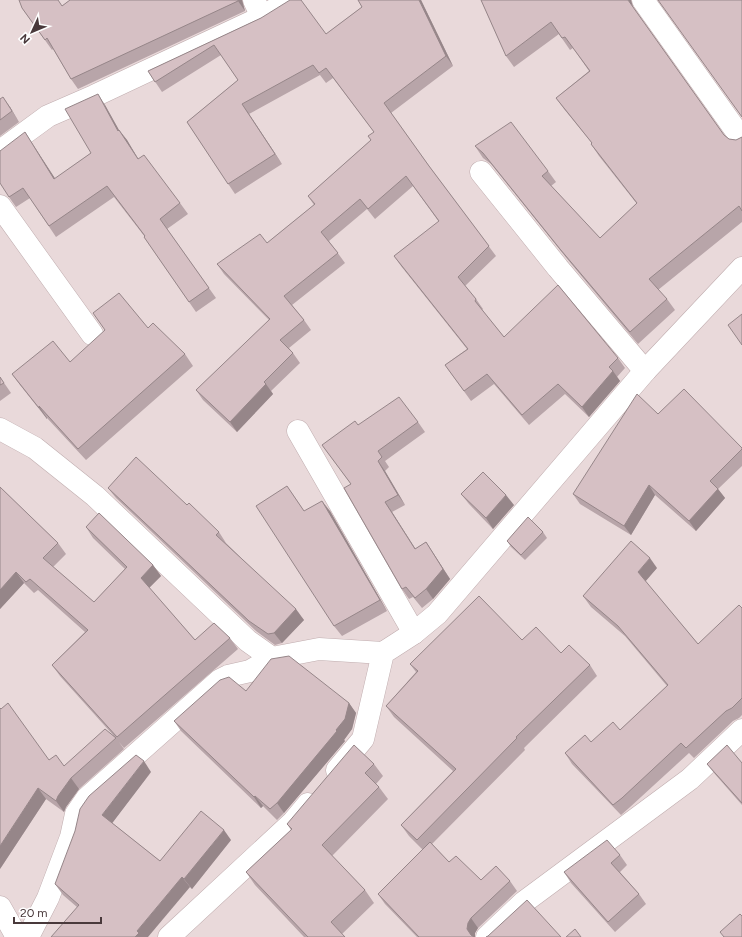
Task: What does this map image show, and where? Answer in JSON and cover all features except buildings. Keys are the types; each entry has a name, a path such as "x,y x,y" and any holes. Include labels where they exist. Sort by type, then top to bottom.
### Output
{"street":[{"path":"0,151 48,116 101,93 258,9 290,0"},
{"path":"644,0 742,139"},
{"path":"481,172 558,268 645,371"},
{"path":"0,206 92,334"},
{"path":"28,937 48,898 70,837 76,814 87,798 220,680 228,676 250,671 272,658 319,649 383,652 414,633 437,614 645,371 742,268"},
{"path":"0,430 36,448 95,496 248,641 272,658"},
{"path":"298,431 414,633"},
{"path":"169,937 293,822 363,739 383,652"},
{"path":"487,937 524,902 690,779 742,730"},
{"path":"0,907 17,937"}],"shaded area":[{"path":"0,0 742,0 742,937 0,937"}]}
